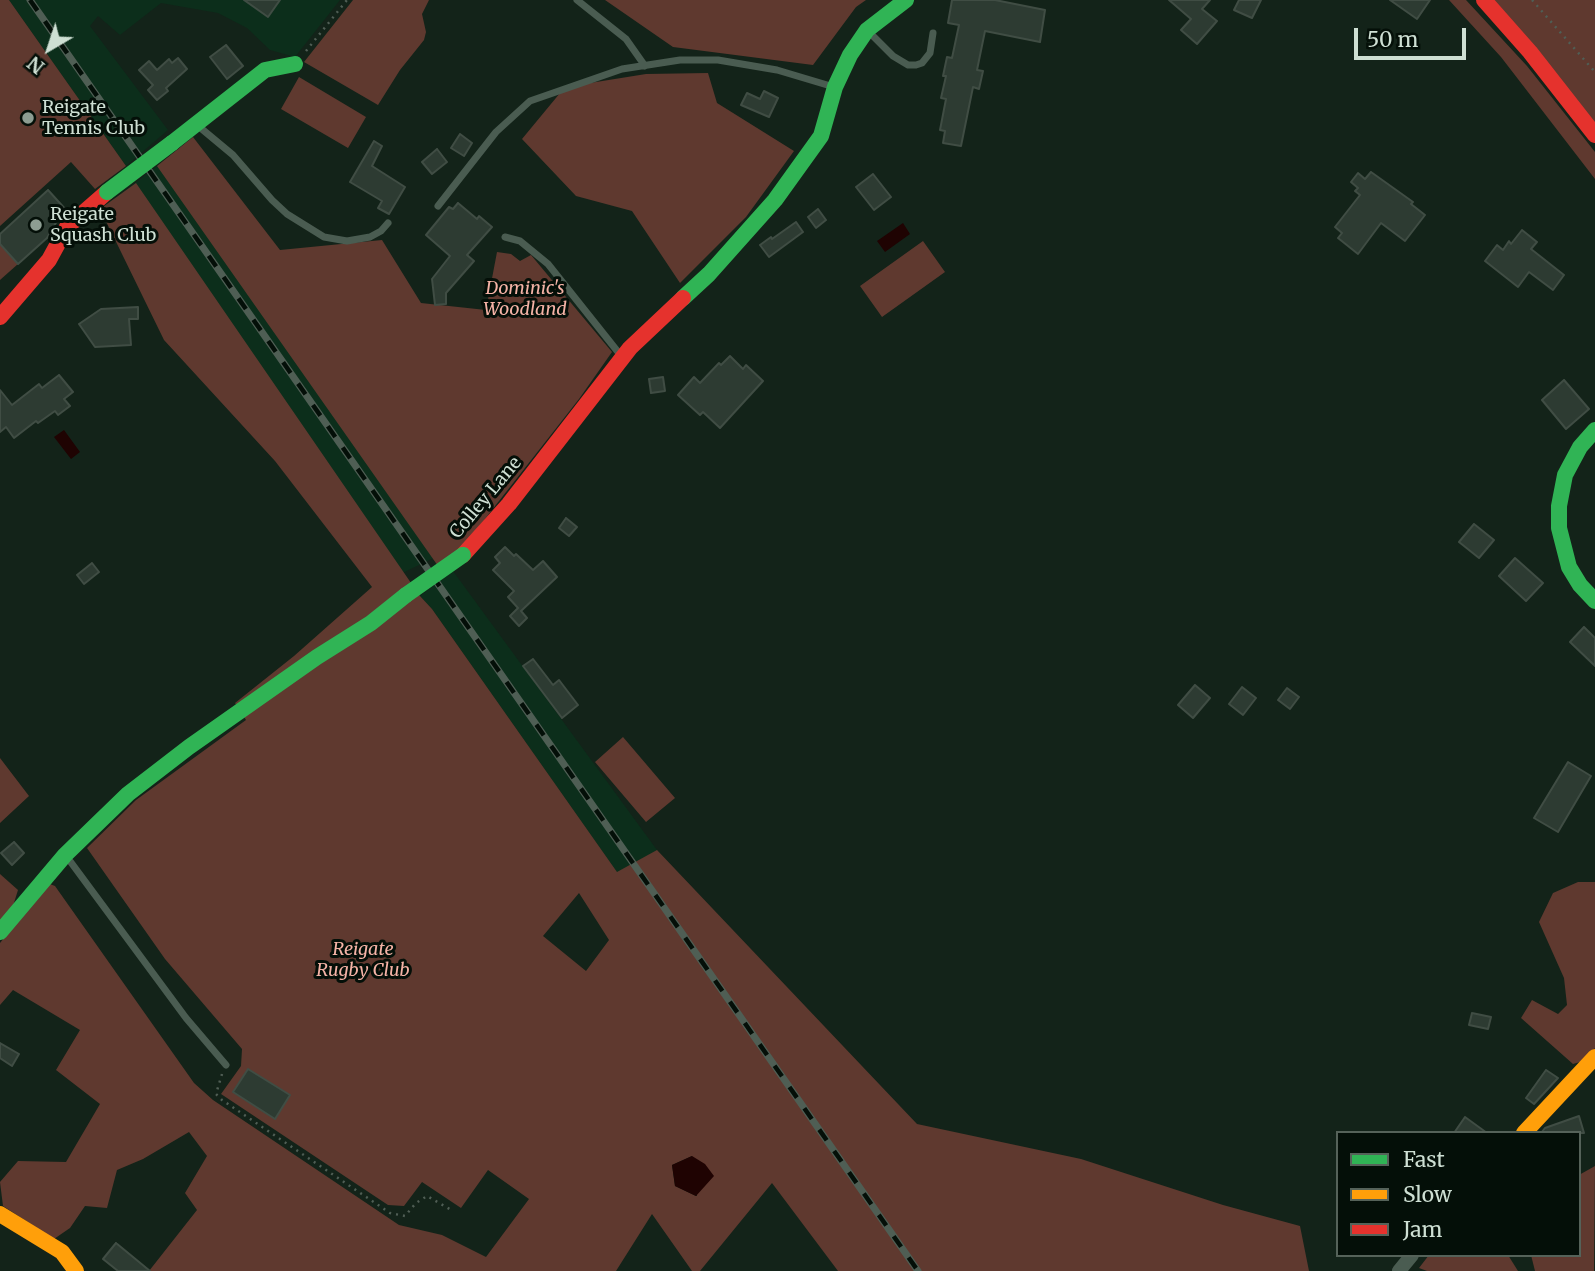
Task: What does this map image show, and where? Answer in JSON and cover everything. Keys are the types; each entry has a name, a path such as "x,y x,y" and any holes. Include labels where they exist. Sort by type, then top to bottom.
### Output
{"street":[{"name":"Colley Lane","path":"0,932 65,855 128,794 188,747 371,622 463,555 509,504 622,357 709,274 775,200 821,136 835,88 850,55 867,30 883,15 906,0"},
{"path":"1484,0 1530,52 1595,135"},
{"path":"2,311 49,260 68,227 107,192 265,70 295,64"},
{"path":"1595,430 1580,447 1565,475 1561,489 1559,528 1569,567 1580,585 1595,601"},
{"path":"1526,1131 1595,1059"},
{"path":"0,1214 62,1252 76,1271"},
{"path":"1399,1271 1410,1257"}],"lane":[{"path":"577,0 626,39 645,66"},
{"path":"867,30 893,56 908,65 922,64 930,53 933,33"},
{"path":"438,206 496,132 530,101 622,69 680,60 718,60 777,70 835,88"},
{"path":"197,124 233,155 272,200 288,214 324,237 347,241 370,237 388,223"},
{"path":"505,237 520,241 548,264 622,357"},
{"path":"65,855 186,1018 226,1065"}],"path":[{"path":"295,64 347,0"},
{"path":"1532,0 1595,72"},
{"path":"226,1065 216,1094 222,1100 390,1213 405,1216 416,1203 427,1196 453,1212"}],"shaded area":[{"path":"9,0 340,0 295,57 270,50 247,28 218,13 161,3 120,35 98,16 90,26 168,130 126,166"},
{"path":"193,137 444,553 392,578 103,207"},
{"path":"903,223 910,234 885,252 877,241"},
{"path":"64,430 80,452 71,459 54,437"},
{"path":"453,571 960,1271 839,1271 614,868 432,609 420,596"},
{"path":"692,1156 705,1164 714,1176 696,1196 675,1186 672,1165"}],"green space":[{"path":"0,0 9,0 126,166 95,189 71,162 0,226"},
{"path":"353,0 429,0 422,14 426,32 424,40 400,70 378,105 304,62"},
{"path":"605,0 866,0 856,7 813,65 673,47"},
{"path":"1449,0 1466,0 1527,66 1595,152 1595,179 1501,57"},
{"path":"1484,0 1595,0 1595,135"},
{"path":"708,73 717,103 794,151 746,217 680,283 632,211 576,196 522,139 565,87 646,74"},
{"path":"299,77 366,117 348,148 281,109"},
{"name":"Dominic's Woodland","path":"193,137 280,250 382,240 421,303 486,310 497,252 511,254 520,261 531,255 612,352 579,399 459,552 438,566 157,166"},
{"name":"Reigate Rugby Club","path":"136,183 420,596 432,609 617,872 657,850 917,1124 1081,1159 1223,1205 1300,1226 1309,1271 838,1271 772,1183 700,1271 692,1271 652,1214 616,1271 149,1271 197,1210 185,1193 207,1156 189,1132 143,1159 117,1170 107,1208 85,1206 70,1228 54,1239 3,1206 0,1182 18,1161 66,1162 100,1104 56,1070 80,1030 13,990 0,1005 0,943 47,883 55,886 194,1083 213,1100 399,1225 442,1235 486,1257 529,1199 488,1170 461,1208 422,1182 404,1206 388,1205 221,1094 241,1066 242,1049 165,959 87,848 136,800 246,720 235,703 294,656 372,587 275,461 164,340 100,209","holes":["579,893 609,940 586,971 543,936","692,1156 697,1196 675,1186 672,1165"]},
{"path":"923,241 945,272 882,317 860,286"},
{"path":"0,244 18,264 0,280"},
{"path":"623,737 675,798 646,822 595,762"},
{"path":"0,758 29,796 0,823"},
{"path":"0,874 18,890 8,922 0,932"},
{"path":"1578,882 1595,882 1595,1048 1587,1060 1573,1064 1521,1018 1532,1000 1558,1014 1567,1005 1564,978 1539,922 1553,893"},
{"path":"1595,1166 1594,1271 1535,1271 1532,1257 1581,1257 1581,1174"},
{"path":"1427,1257 1509,1257 1518,1271 1427,1271 1419,1268"}],"building":[{"path":"244,0 280,0 268,17"},
{"path":"952,0 995,0 1045,10 1040,42 985,31 977,70 983,71 979,89 973,87 961,146 943,143 945,131 940,130 946,99 941,98 946,76 943,76 947,57 952,58 959,25 948,23"},
{"path":"1169,0 1210,0 1202,9 1217,21 1197,44 1181,30 1191,19"},
{"path":"1239,0 1261,0 1252,18 1234,10"},
{"path":"1390,0 1430,0 1417,19"},
{"path":"226,45 243,66 227,79 210,57"},
{"path":"178,58 187,69 157,100 148,90 153,85 139,70 149,61 157,70 169,59 172,63"},
{"path":"764,91 778,98 769,117 741,105 747,93 760,99"},
{"path":"460,134 472,143 464,156 451,148"},
{"path":"374,141 382,146 372,166 405,187 389,214 378,208 382,201 350,182"},
{"path":"437,149 447,162 432,174 422,162"},
{"path":"1371,172 1413,202 1411,204 1425,215 1405,241 1381,223 1358,254 1338,238 1342,233 1335,227 1360,195 1355,191 1358,188 1351,182 1358,173 1365,179"},
{"path":"873,174 891,197 874,210 856,187"},
{"name":"Reigate Squash Club","path":"48,190 67,211 47,238 18,264 0,244 0,234"},
{"path":"458,203 477,219 479,216 492,227 467,255 474,261 446,293 446,304 435,305 432,279 450,256 426,235 449,207 453,209"},
{"path":"818,209 826,220 816,228 808,217"},
{"path":"796,222 803,232 769,257 760,245"},
{"path":"1522,230 1537,242 1531,249 1564,275 1553,290 1529,272 1518,287 1485,261 1497,245 1503,250"},
{"path":"138,307 138,319 129,319 131,345 95,347 79,324 101,309"},
{"path":"730,356 743,369 746,365 763,381 720,428 703,412 700,415 678,395 694,377 700,383 719,363 721,365"},
{"path":"59,375 73,392 64,399 70,406 58,415 55,411 38,423 36,421 14,438 6,427 0,432 0,390 12,405 39,384 42,388"},
{"path":"663,377 665,391 651,393 649,379"},
{"path":"1564,380 1589,409 1566,429 1542,400"},
{"path":"566,518 577,527 569,536 559,528"},
{"path":"1474,524 1494,540 1479,558 1459,542"},
{"path":"505,547 533,570 543,561 557,577 521,611 527,618 519,626 510,616 518,608 508,597 514,591 493,570 500,563 495,557"},
{"path":"1515,558 1543,583 1526,601 1499,576"},
{"path":"92,563 99,572 84,584 77,575"},
{"path":"1584,627 1595,638 1595,666 1570,642"},
{"path":"533,659 553,685 559,680 578,705 562,718 523,666"},
{"path":"1195,685 1210,698 1193,718 1178,705"},
{"path":"1242,687 1256,698 1243,715 1229,704"},
{"path":"1287,688 1299,697 1290,709 1278,700"},
{"path":"1568,762 1591,776 1558,832 1534,818"},
{"path":"14,842 24,853 12,865 1,853"},
{"path":"1472,1013 1491,1017 1488,1029 1469,1025"},
{"path":"0,1043 19,1054 12,1066 0,1058"},
{"path":"248,1069 290,1095 275,1119 233,1092"},
{"path":"1546,1070 1558,1078 1534,1104 1526,1098"},
{"path":"1579,1116 1584,1133 1543,1131"},
{"path":"1465,1117 1484,1131 1455,1131"},
{"path":"116,1243 150,1271 118,1271 103,1259"}],"railway":[{"path":"30,0 918,1271"}],"traffic: fast":[{"path":"683,298 709,274 775,200 821,136 835,87 850,55 867,30 906,0"},
{"path":"172,143 265,70 295,64"},
{"path":"107,192 172,143"},
{"path":"1595,430 1580,447 1565,475 1559,506 1559,528 1569,567 1580,585 1595,601"},
{"path":"406,595 463,555"},
{"path":"0,932 65,855 128,794 189,747 317,657 371,623 406,595"}],"traffic: slow":[{"path":"1526,1131 1595,1057"},
{"path":"0,1214 62,1252 76,1271"}],"traffic: jam":[{"path":"1484,0 1530,52 1595,135"},
{"path":"0,317 49,260 67,227 107,192"},
{"path":"463,555 509,504 630,348 683,298"}],"place":[{"name":"Reigate Tennis Club","path":"28,118"},
{"name":"Reigate Squash Club","path":"36,225"}]}
